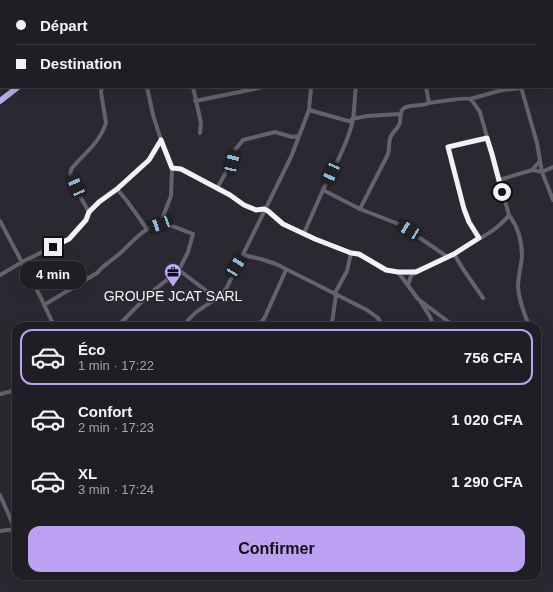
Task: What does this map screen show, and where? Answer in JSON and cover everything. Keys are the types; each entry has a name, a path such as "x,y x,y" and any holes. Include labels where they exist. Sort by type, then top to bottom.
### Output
{"highway":[{"path":"0,101 17,88"}],"street":[{"path":"89,212 70,175 73,167 91,149 101,136 105,126 106,123 102,88"},
{"path":"147,88 150,108 172,168 171,196 160,224"},
{"path":"193,88 200,123 200,133"},
{"path":"195,101 259,88"},
{"path":"186,322 190,316 196,311 211,303 226,289 288,162 299,136 308,110 311,88"},
{"path":"304,233 335,164 341,155 352,120 356,88"},
{"path":"426,88 429,103"},
{"path":"360,209 388,154 388,144 391,136 400,124 400,114 404,108 463,98 470,99 515,88"},
{"path":"521,88 542,172 553,200"},
{"path":"470,99 480,112 509,215 515,224 520,237 522,256 518,271 518,286 520,302 528,322"},
{"path":"308,110 352,120 367,116 400,114"},
{"path":"217,188 232,162 234,151 243,140 275,132 292,137 299,136"},
{"path":"479,238 469,222 464,209 448,147 487,138"},
{"path":"0,275 22,262 69,239 86,220 89,212 99,202 117,189 149,160 161,140"},
{"path":"532,170 540,161"},
{"path":"499,180 532,170 542,172 553,167"},
{"path":"172,168 181,169 250,208 256,210 264,209 283,224 315,239 351,253 359,254 386,270 416,272"},
{"path":"117,189 147,229"},
{"path":"323,190 360,209 401,225 446,256"},
{"path":"408,284 411,276 416,272 446,256 454,254 506,220 509,215"},
{"path":"0,221 52,322"},
{"path":"44,305 97,273 101,267 118,255 147,229 160,224 194,234 188,252 179,270 148,295 122,322"},
{"path":"332,322 336,294 347,270 351,253"},
{"path":"454,254 463,270 484,298"},
{"path":"243,255 261,259 336,294 367,310 378,318 380,322"},
{"path":"179,270 214,296 221,295"},
{"path":"261,322 264,319 286,270"},
{"path":"398,272 408,284 432,322"},
{"path":"418,299 449,322"},
{"path":"0,394 12,391"},
{"path":"0,494 12,522"},
{"path":"0,531 12,529"}],"place":[{"name":"GROUPE JCAT SARL","path":"173,287"}],"route":[{"path":"53,247 69,239 86,220 89,212 99,202 117,189 149,160 161,140 172,168 181,169 230,195 244,205 256,210 264,209 283,224 315,239 351,253 359,254 386,270 398,272 416,272 430,266 446,256 454,254 479,238 469,222 464,209 448,147 487,138 502,192"}]}
